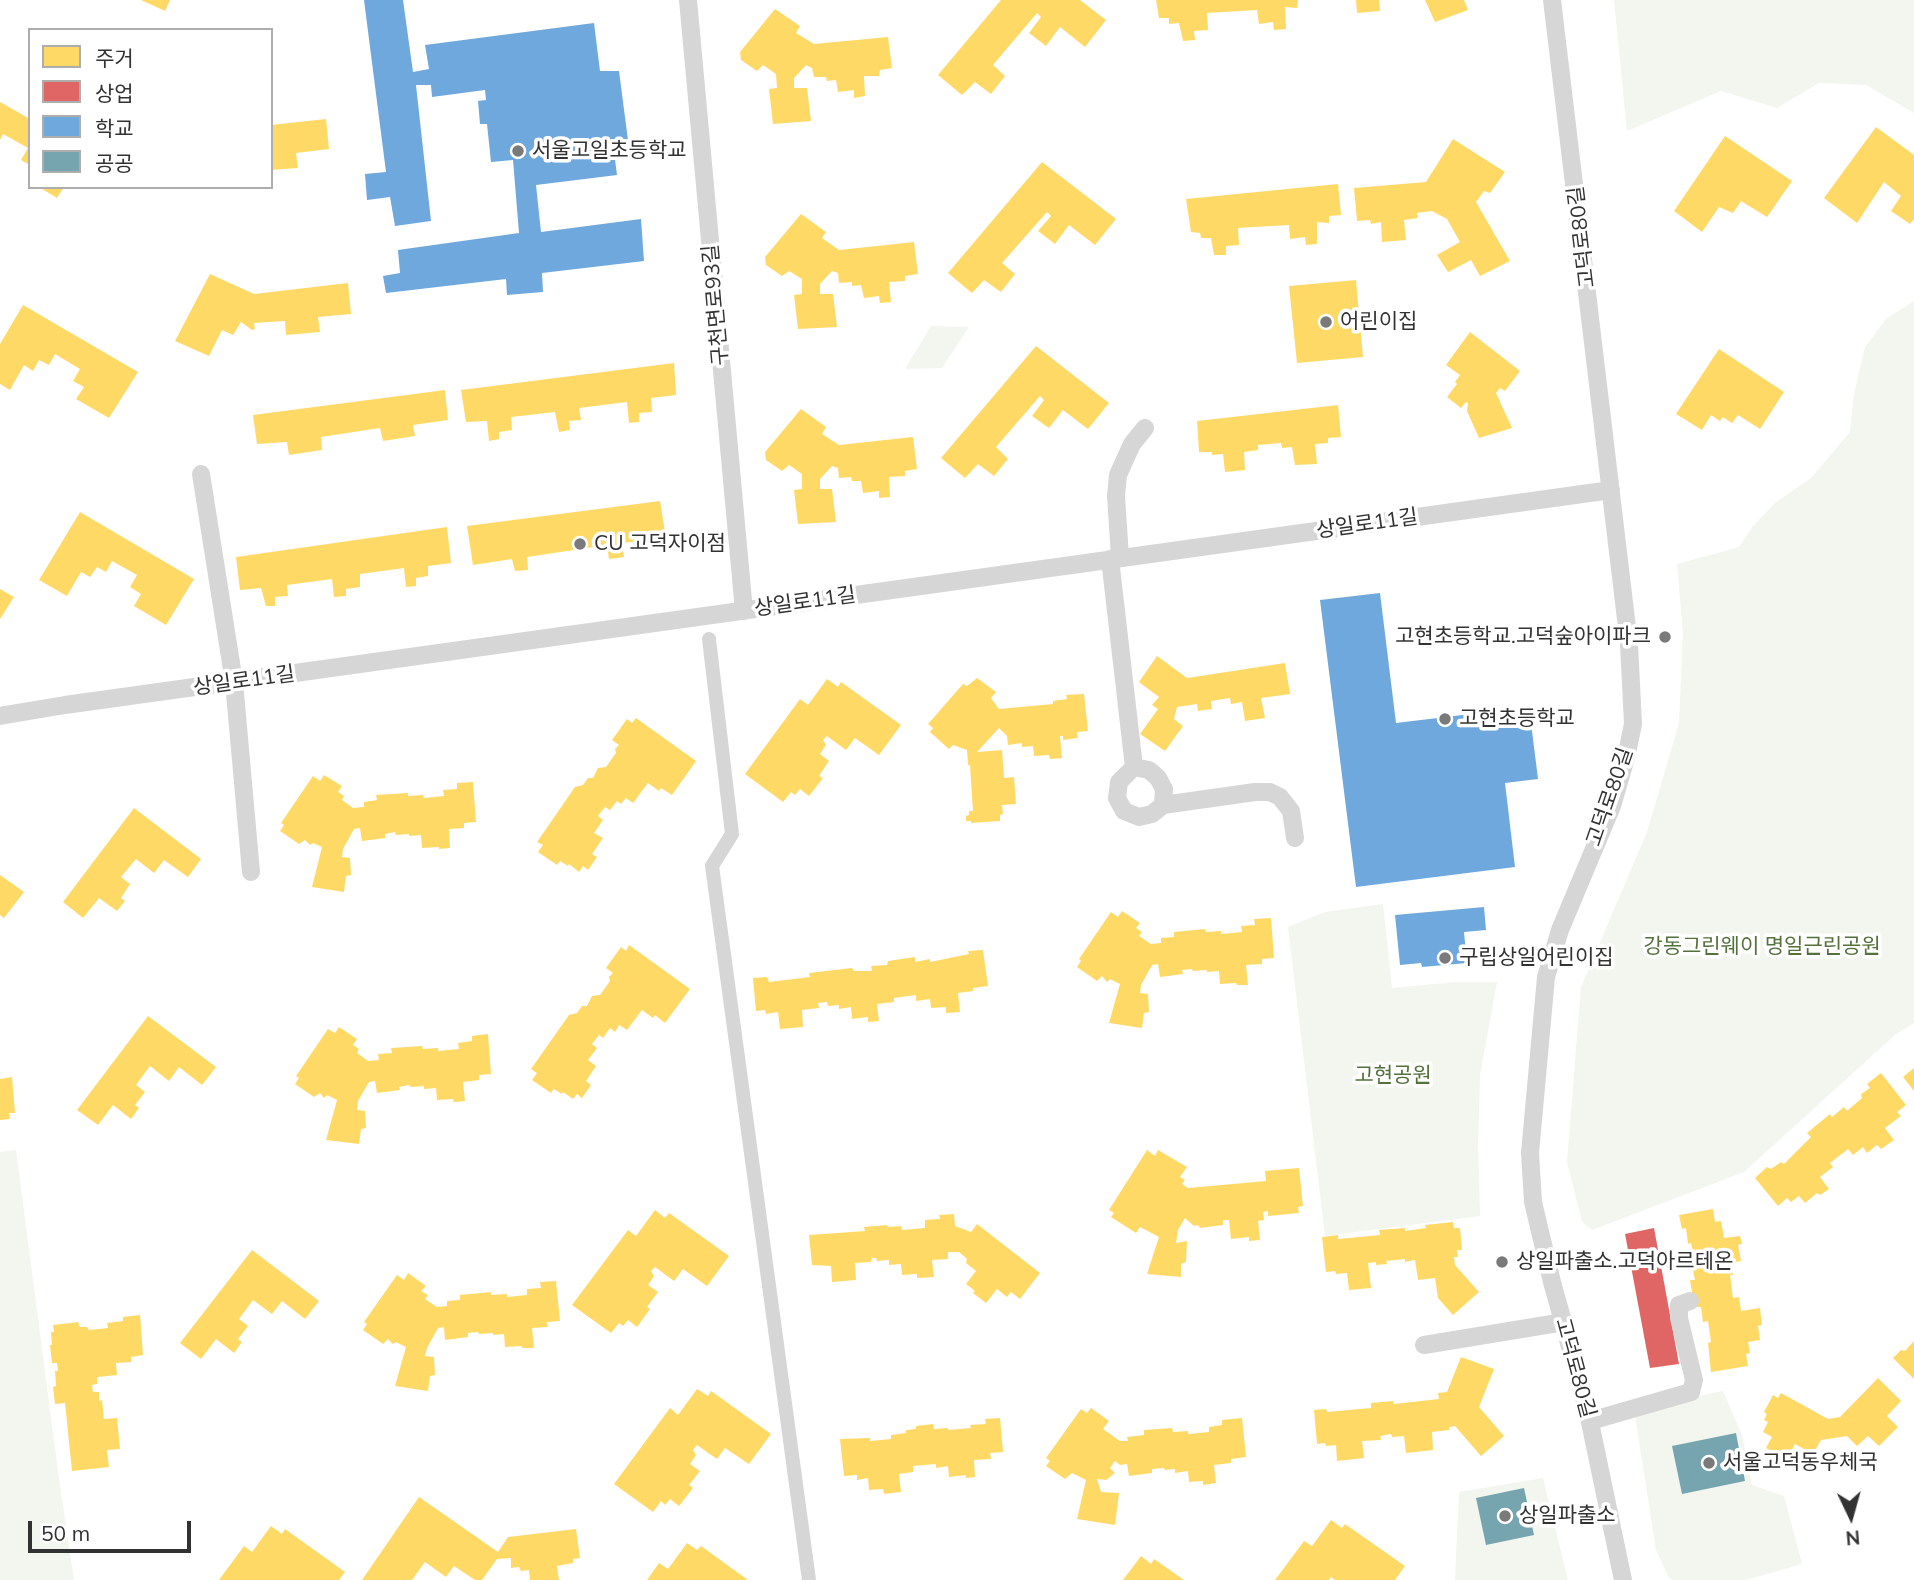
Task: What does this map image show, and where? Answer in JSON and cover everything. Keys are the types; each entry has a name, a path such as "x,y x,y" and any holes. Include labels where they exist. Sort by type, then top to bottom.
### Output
{"street":[{"name":"구천면로93길","path":"688,0 744,611"},
{"name":"고덕로80길","path":"1552,0 1629,645 1633,724 1612,806 1560,930 1546,977 1530,1153 1532,1202 1590,1421 1623,1580"},
{"path":"1135,767 1115,558 1116,496 1118,475 1132,444 1145,428"},
{"path":"201,474 234,682 251,872"},
{"name":"상일로11길","path":"0,716 1611,490"},
{"path":"709,639 732,834 712,866 809,1580"},
{"path":"1135,767 1119,782 1117,798 1124,811 1139,817 1152,814 1163,805 1270,792 1280,797 1291,811 1295,838"},
{"path":"1135,767 1149,770 1158,778 1164,789 1163,805"},
{"path":"1590,1421 1691,1392 1694,1380 1679,1318 1679,1305 1690,1301"},
{"path":"1424,1345 1564,1322"}],"green space":[{"path":"1614,0 1914,0 1914,113 1866,85 1819,83 1777,108 1721,91 1627,131"},
{"name":"강동그린웨이 명일근린공원","path":"1914,301 1914,1023 1896,1034 1744,1172 1592,1230 1582,1222 1567,1162 1581,987 1647,832 1679,723 1683,632 1677,564 1739,547 1753,526 1775,503 1811,478 1850,432 1854,394 1865,347 1886,319"},
{"path":"931,326 969,327 942,368 905,369"},
{"name":"고현공원","path":"1383,904 1392,988 1457,982 1497,982 1480,1075 1480,1216 1325,1236 1288,927 1325,912"},
{"path":"16,1150 74,1580 0,1580 0,1152"},
{"path":"1723,1391 1742,1435 1752,1485 1784,1496 1802,1564 1746,1580 1672,1580 1656,1550 1634,1409"},
{"path":"1543,1478 1568,1580 1455,1580 1459,1492"}],"building: 주거":[{"path":"141,0 170,0 165,11"},
{"path":"1001,0 1080,0 1106,20 1085,47 1060,27 1046,46 1029,33 1041,17 1037,13 993,65 1005,76 991,94 975,82 962,95 938,75"},
{"path":"1156,0 1298,0 1297,8 1285,7 1286,29 1274,30 1273,22 1259,24 1257,10 1207,13 1208,30 1194,31 1195,40 1183,41 1179,23 1169,24 1169,18 1159,18"},
{"path":"1356,0 1379,0 1380,11 1357,13"},
{"path":"1425,0 1464,0 1468,10 1435,22"},
{"path":"775,9 800,26 796,33 814,44 888,37 892,68 880,70 879,76 864,76 865,96 854,98 854,90 838,92 836,80 827,81 826,77 814,77 812,68 806,65 794,78 794,88 807,88 811,121 773,124 769,89 777,88 776,74 763,65 757,71 741,60 740,52"},
{"path":"0,102 28,118 28,148 3,134 0,140"},
{"path":"326,119 329,149 296,153 298,168 273,170 273,125"},
{"path":"1876,127 1914,155 1914,219 1910,224 1891,211 1901,196 1884,182 1857,223 1824,198"},
{"path":"1725,136 1792,181 1767,217 1741,201 1733,213 1719,207 1702,232 1674,211"},
{"path":"1453,139 1505,172 1490,193 1484,191 1476,202 1510,261 1480,276 1471,260 1448,272 1437,255 1460,242 1447,219 1432,211 1417,213 1418,218 1404,220 1406,240 1382,242 1381,222 1371,224 1370,220 1357,221 1354,188 1426,182"},
{"path":"28,148 28,164 21,160"},
{"path":"1042,162 1116,219 1095,245 1069,225 1055,244 1038,231 1051,216 1047,212 1002,263 1015,274 1001,292 984,280 972,293 948,273"},
{"path":"1338,184 1341,215 1329,216 1329,223 1317,222 1317,244 1306,245 1305,237 1290,239 1289,225 1238,228 1239,245 1226,246 1226,255 1214,255 1211,238 1201,238 1200,233 1191,232 1186,199"},
{"path":"42,189 63,189 57,198"},
{"path":"801,214 826,232 822,238 839,250 914,242 918,274 905,276 905,281 889,282 891,302 880,303 879,296 864,298 861,285 852,286 852,282 839,283 838,273 832,271 820,284 820,294 833,294 837,327 798,329 794,295 802,294 802,279 789,271 782,276 766,265 765,257"},
{"path":"210,274 254,294 348,283 351,314 318,317 320,332 286,335 285,321 254,323 255,329 252,330 241,322 233,335 222,330 209,356 175,341"},
{"name":"어린이집","path":"1356,280 1363,357 1297,363 1289,286"},
{"path":"23,305 138,372 109,418 76,399 84,387 73,381 80,369 55,354 49,365 39,360 33,371 24,365 10,390 0,384 0,344"},
{"path":"1470,332 1520,371 1505,391 1500,388 1496,393 1512,428 1479,438 1467,411 1468,403 1461,408 1447,397 1460,375 1446,365"},
{"path":"1036,346 1109,403 1088,429 1063,410 1049,428 1032,416 1044,400 1040,396 996,447 1008,459 994,476 978,464 965,478 941,458"},
{"path":"1719,349 1784,392 1760,429 1738,415 1732,423 1723,417 1720,421 1711,415 1702,430 1676,414"},
{"path":"674,363 676,395 651,398 652,412 639,413 639,422 629,423 627,402 579,408 581,420 569,421 570,430 559,432 555,412 511,417 512,430 499,432 499,439 489,441 487,421 466,422 461,390"},
{"path":"445,390 448,420 413,425 415,436 383,441 380,428 321,437 322,450 289,455 287,442 257,444 253,415"},
{"path":"1338,405 1341,437 1328,438 1328,443 1315,444 1317,464 1295,465 1292,447 1282,448 1281,443 1258,445 1258,450 1244,452 1245,470 1225,472 1223,454 1199,452 1197,421"},
{"path":"801,409 826,427 822,434 839,445 913,437 917,469 905,471 905,476 889,477 890,497 879,498 879,491 863,493 861,481 852,481 851,477 839,478 838,468 832,466 820,479 820,489 832,489 836,522 798,524 794,490 802,489 802,474 789,465 782,471 766,460 765,452"},
{"path":"660,501 666,538 622,543 624,557 609,559 607,545 527,557 528,570 515,571 512,559 473,565 467,526"},
{"path":"80,512 194,579 166,625 134,606 141,594 130,587 137,575 112,561 106,572 97,567 90,577 81,572 67,596 39,580"},
{"path":"447,527 451,563 428,566 428,576 416,578 416,586 406,587 404,568 360,574 360,587 346,589 346,596 334,597 332,579 287,585 288,596 275,597 275,606 266,606 261,588 240,590 236,557"},
{"path":"0,589 14,597 0,619"},
{"path":"1157,656 1187,678 1285,663 1290,694 1261,698 1265,718 1245,721 1242,702 1231,704 1230,698 1211,701 1212,709 1198,711 1197,704 1177,707 1174,719 1183,726 1165,751 1140,734 1158,709 1152,705 1159,697 1139,682"},
{"path":"977,678 996,692 991,698 999,709 1053,704 1053,701 1067,699 1066,695 1084,694 1088,731 1077,732 1078,738 1063,740 1063,736 1060,736 1062,758 1050,759 1049,755 1034,756 1033,746 1022,747 1022,743 1008,745 1007,736 999,728 977,752 1002,750 1004,778 1014,777 1016,804 1002,805 1003,814 1000,815 1000,821 971,823 966,821 969,811 973,811 967,750 953,745 949,749 930,732 933,728 928,724 963,684 967,686"},
{"path":"827,679 838,687 841,682 901,725 879,755 855,738 846,750 827,736 823,740 826,745 820,754 829,761 819,776 823,778 809,796 800,789 795,795 791,792 783,802 745,774 800,699 808,705"},
{"path":"636,718 696,761 672,795 661,788 659,791 648,783 633,803 626,798 621,804 617,801 610,810 605,807 598,816 603,820 594,833 603,838 592,854 597,857 588,870 583,866 579,872 560,861 557,865 538,852 543,845 537,842 575,787 583,785 588,778 593,778 598,768 606,767 619,745 612,740 627,719 632,723"},
{"path":"324,775 342,786 338,792 344,796 342,800 353,808 364,807 364,802 377,800 376,795 408,793 408,796 423,795 424,798 444,796 443,790 457,789 457,783 473,782 476,822 464,823 464,828 449,829 450,848 439,849 422,848 421,835 396,835 395,832 385,834 385,838 362,841 360,828 354,829 343,849 342,857 350,858 351,875 346,876 344,892 312,887 322,847 313,843 310,845 305,840 299,844 280,831 284,825 281,823 313,776 320,781"},
{"path":"134,808 201,859 188,877 164,860 154,873 136,859 121,877 130,884 121,898 125,901 117,911 99,898 83,918 63,902"},
{"path":"0,875 24,892 4,918 0,915"},
{"path":"1122,911 1140,923 1136,928 1142,932 1139,936 1151,944 1161,943 1161,938 1174,937 1174,932 1205,929 1206,932 1221,931 1221,934 1242,932 1241,926 1255,925 1254,919 1271,918 1274,958 1262,959 1262,964 1246,965 1248,985 1220,984 1219,971 1182,970 1183,974 1160,977 1158,964 1152,965 1141,985 1140,993 1148,994 1149,1012 1144,1013 1142,1028 1109,1023 1120,984 1110,979 1107,982 1102,976 1097,981 1077,967 1081,961 1079,959 1111,912 1118,917"},
{"path":"629,945 690,989 665,1023 642,1010 627,1030 619,1025 615,1032 610,1028 603,1038 599,1035 592,1044 597,1048 588,1060 596,1066 586,1081 591,1085 582,1098 577,1094 573,1099 554,1089 551,1093 532,1080 537,1073 531,1069 569,1015 577,1013 582,1006 587,1006 592,996 600,995 613,973 606,968 621,947 626,951"},
{"path":"983,950 988,986 958,993 960,1012 946,1013 946,1007 931,1008 930,999 916,1001 916,995 877,1004 879,1021 868,1022 868,1017 852,1019 851,1007 839,1009 839,1005 828,1006 827,1002 818,1003 819,1008 802,1010 803,1027 780,1029 778,1012 766,1014 765,1010 756,1011 753,978 767,977 769,982 810,977 809,973 852,968 854,971 872,971 871,966 887,965 888,961 915,957 915,962 930,959 930,962 969,954 968,951"},
{"path":"148,1016 216,1067 202,1085 179,1067 169,1081 150,1066 136,1085 145,1092 135,1105 139,1108 131,1119 113,1105 98,1125 77,1110"},
{"path":"339,1027 357,1039 353,1045 359,1049 357,1053 368,1061 379,1060 378,1054 392,1053 391,1048 422,1046 423,1049 438,1048 438,1051 459,1049 458,1043 472,1041 472,1036 488,1034 491,1074 479,1075 479,1080 463,1082 465,1101 454,1102 453,1099 437,1100 436,1088 424,1089 424,1086 409,1085 399,1087 400,1090 377,1093 375,1081 369,1082 358,1101 357,1110 365,1111 366,1128 361,1129 359,1144 326,1140 337,1100 327,1095 324,1098 320,1093 314,1097 295,1084 299,1078 296,1076 328,1029 335,1033"},
{"path":"1914,1068 1914,1091 1903,1077"},
{"path":"1881,1073 1906,1105 1897,1112 1901,1116 1885,1128 1894,1140 1881,1149 1877,1145 1867,1153 1863,1147 1853,1155 1848,1149 1830,1163 1833,1167 1820,1177 1829,1189 1820,1195 1817,1193 1805,1203 1799,1196 1791,1202 1787,1198 1778,1206 1755,1178 1767,1167 1771,1169 1781,1162 1784,1164 1811,1137 1807,1133 1830,1114 1832,1117 1844,1107 1847,1111 1862,1098 1861,1094 1870,1088 1867,1084"},
{"path":"12,1077 15,1113 9,1113 10,1119 0,1120 0,1079"},
{"path":"1147,1150 1155,1156 1158,1150 1187,1167 1180,1177 1185,1180 1182,1184 1188,1188 1266,1181 1265,1171 1299,1168 1303,1206 1298,1207 1299,1213 1268,1216 1268,1211 1263,1212 1264,1220 1258,1221 1260,1240 1249,1241 1249,1237 1231,1239 1229,1220 1223,1220 1223,1225 1200,1228 1185,1218 1178,1230 1176,1243 1187,1241 1186,1262 1181,1264 1181,1277 1147,1274 1159,1237 1140,1227 1136,1233 1111,1217 1114,1213 1109,1210"},
{"path":"1713,1209 1715,1222 1721,1221 1724,1238 1740,1236 1742,1244 1738,1245 1741,1261 1731,1263 1733,1298 1739,1297 1741,1311 1760,1308 1762,1325 1758,1326 1760,1340 1748,1342 1748,1366 1711,1372 1708,1321 1703,1322 1701,1307 1697,1307 1696,1297 1693,1298 1690,1280 1695,1280 1692,1266 1695,1266 1691,1243 1688,1244 1686,1228 1682,1229 1679,1215"},
{"path":"655,1210 665,1218 669,1213 729,1256 707,1286 683,1269 674,1281 655,1267 651,1271 654,1276 648,1285 658,1292 647,1307 650,1309 637,1327 628,1320 623,1326 619,1323 611,1333 572,1305 628,1230 636,1236"},
{"path":"954,1214 955,1226 971,1232 977,1224 1040,1273 1020,1299 1011,1292 1007,1297 997,1289 986,1303 973,1293 975,1291 966,1284 976,1271 966,1263 967,1259 959,1252 948,1252 948,1259 932,1260 934,1277 902,1275 901,1264 889,1265 889,1260 877,1261 872,1258 871,1262 855,1263 856,1280 832,1282 831,1266 812,1265 809,1235 865,1231 864,1227 887,1225 901,1226 902,1230 925,1228 925,1220"},
{"path":"1453,1222 1454,1228 1460,1228 1462,1250 1457,1250 1455,1265 1479,1292 1453,1315 1438,1298 1435,1278 1418,1280 1415,1260 1386,1261 1387,1264 1376,1265 1376,1262 1368,1263 1371,1288 1349,1290 1347,1273 1326,1272 1322,1237 1338,1235 1338,1239 1380,1235 1379,1230 1405,1228 1405,1231 1426,1228 1425,1225"},
{"path":"252,1250 319,1301 305,1319 282,1301 272,1314 253,1300 239,1319 248,1326 238,1339 242,1342 234,1353 216,1339 201,1359 180,1343"},
{"path":"408,1273 426,1286 421,1291 428,1295 425,1299 437,1307 447,1306 447,1301 460,1300 460,1295 491,1292 491,1295 507,1294 507,1297 527,1295 527,1289 541,1288 540,1282 556,1281 560,1321 547,1322 548,1327 532,1328 534,1348 505,1347 504,1334 493,1333 468,1333 468,1337 445,1340 444,1327 438,1328 425,1356 434,1357 435,1375 430,1376 428,1391 395,1386 406,1347 396,1342 393,1344 388,1339 383,1344 363,1330 367,1324 364,1322 397,1275 404,1280"},
{"path":"140,1315 143,1355 131,1357 131,1362 116,1363 117,1375 97,1377 97,1384 92,1385 93,1392 99,1392 99,1401 102,1400 104,1419 117,1418 120,1449 107,1450 109,1467 72,1471 65,1403 55,1404 53,1387 56,1386 55,1371 58,1371 57,1363 52,1363 50,1345 53,1325 78,1322 80,1327 87,1327 89,1330 108,1328 107,1323"},
{"path":"1914,1341 1914,1379 1893,1358 1901,1350 1905,1351"},
{"path":"1461,1357 1494,1369 1479,1407 1504,1436 1481,1456 1455,1426 1449,1427 1449,1430 1432,1432 1433,1450 1406,1453 1404,1436 1392,1437 1391,1434 1380,1436 1381,1440 1362,1441 1364,1458 1337,1461 1336,1445 1317,1444 1314,1410 1326,1409 1327,1412 1371,1408 1371,1403 1393,1401 1394,1404 1439,1399 1438,1393 1447,1392"},
{"path":"1878,1378 1901,1401 1887,1416 1898,1427 1879,1446 1868,1436 1857,1446 1847,1436 1821,1440 1813,1454 1795,1444 1787,1459 1766,1448 1772,1437 1763,1432 1768,1422 1764,1420 1767,1414 1764,1412 1773,1395 1778,1398 1781,1393 1828,1419 1840,1417"},
{"path":"697,1389 708,1396 711,1391 771,1434 749,1464 725,1448 717,1459 697,1445 693,1450 696,1455 690,1464 700,1471 689,1485 693,1488 679,1506 670,1499 665,1505 661,1501 653,1512 614,1484 670,1408 678,1415"},
{"path":"1091,1408 1109,1421 1103,1429 1120,1441 1128,1441 1127,1437 1144,1435 1144,1430 1172,1428 1173,1432 1188,1431 1188,1434 1209,1432 1209,1427 1222,1425 1222,1420 1242,1418 1246,1457 1231,1459 1231,1463 1214,1465 1216,1483 1203,1485 1203,1481 1189,1482 1188,1471 1175,1473 1175,1469 1152,1469 1152,1473 1129,1476 1127,1464 1120,1465 1115,1461 1110,1468 1115,1473 1106,1480 1097,1479 1101,1492 1119,1493 1115,1525 1077,1519 1086,1480 1072,1473 1065,1479 1046,1466 1050,1461 1046,1458 1081,1409 1087,1413"},
{"path":"1000,1418 1003,1452 990,1453 991,1459 974,1460 975,1477 949,1477 948,1466 913,1466 913,1472 899,1474 901,1492 884,1494 883,1489 869,1490 868,1478 857,1480 857,1475 844,1476 840,1439 891,1439 891,1435 906,1433 906,1430 916,1429 916,1426 933,1424 934,1429 948,1430 971,1428 970,1425 986,1424 985,1419"},
{"path":"419,1497 498,1552 508,1537 576,1529 580,1558 573,1559 573,1563 557,1566 559,1580 530,1580 529,1570 511,1568 511,1558 497,1559 482,1580 475,1580 454,1566 446,1577 425,1562 412,1580 362,1580"},
{"path":"1331,1520 1342,1528 1345,1524 1405,1566 1395,1580 1335,1580 1331,1577 1329,1580 1275,1580 1304,1541 1312,1546"},
{"path":"271,1526 282,1534 285,1529 345,1572 339,1580 219,1580 244,1546 252,1552"},
{"path":"687,1543 697,1550 701,1546 748,1580 647,1580 659,1563 668,1569"},
{"path":"1141,1556 1151,1564 1154,1559 1184,1580 1123,1580"}],"building: 상업":[{"path":"1654,1228 1679,1364 1650,1368 1625,1234"}],"building: 학교":[{"path":"364,0 403,0 413,72 429,69 425,45 594,23 600,71 619,71 629,148 614,152 617,175 536,185 541,232 641,219 644,261 542,273 543,292 507,295 506,279 386,293 383,276 400,273 398,250 519,233 513,160 491,162 487,124 480,124 478,101 486,100 485,90 432,97 431,85 416,85 431,221 395,226 390,197 367,200 365,174 386,172"},
{"name":"고현초등학교","path":"1380,593 1396,723 1529,707 1538,779 1505,783 1515,867 1356,887 1320,600"},
{"name":"구립상일어린이집","path":"1484,907 1486,930 1464,932 1467,963 1422,967 1421,963 1400,965 1395,915"}],"building: 공공":[{"name":"서울고덕동우체국","path":"1736,1433 1745,1481 1682,1494 1672,1446"},
{"name":"상일파출소","path":"1524,1488 1534,1535 1486,1545 1476,1498"}],"place":[{"name":"서울고일초등학교","path":"518,151"},
{"name":"어린이집","path":"1326,322"},
{"name":"CU 고덕자이점","path":"580,544"},
{"name":"고현초등학교.고덕숲아이파크","path":"1665,637"},
{"name":"고현초등학교","path":"1445,719"},
{"name":"구립상일어린이집","path":"1445,958"},
{"name":"상일파출소.고덕아르테온","path":"1502,1262"},
{"name":"서울고덕동우체국","path":"1709,1463"},
{"name":"상일파출소","path":"1505,1516"}]}
